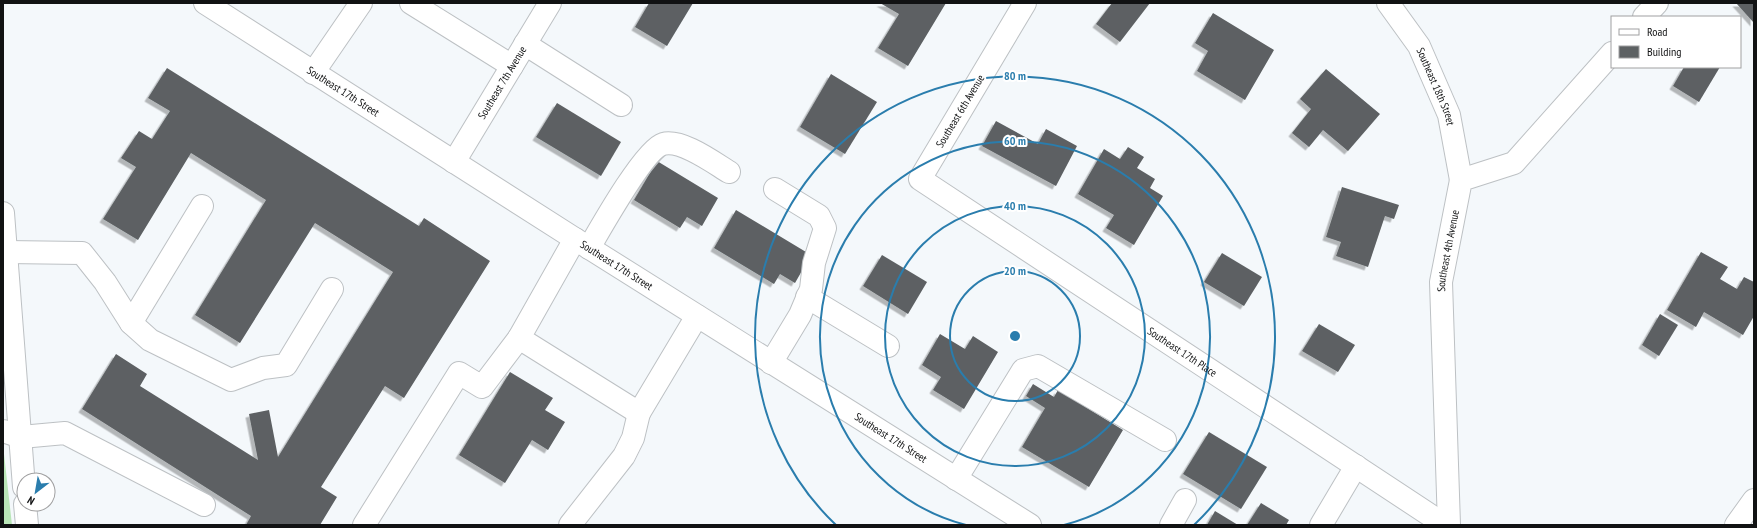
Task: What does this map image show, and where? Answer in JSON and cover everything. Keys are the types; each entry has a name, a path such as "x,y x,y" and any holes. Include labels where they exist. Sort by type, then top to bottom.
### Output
{"street":[{"name":"Southeast 17th Street","path":"205,3 771,363 1030,525"},
{"path":"314,73 361,3"},
{"path":"411,3 512,66"},
{"name":"Southeast 7th Avenue","path":"454,162 550,3"},
{"name":"Southeast 6th Avenue","path":"920,179 1025,3"},
{"name":"Southeast 18th Street","path":"1388,3 1420,46 1449,115 1461,180"},
{"path":"1645,16 1657,3"},
{"path":"525,44 621,105"},
{"path":"1461,180 1514,163 1611,54"},
{"path":"364,525 458,373 482,387 519,338 582,243 653,151 662,144 675,144 695,152 729,172"},
{"name":"Southeast 17th Place","path":"920,179 1445,525"},
{"name":"Southeast 4th Avenue","path":"1449,525 1441,282 1461,180"},
{"path":"771,363 800,315 811,289 814,263 825,228 819,216 775,188"},
{"path":"131,323 202,206"},
{"path":"3,213 6,252 12,434 21,472"},
{"path":"6,252 82,254 106,282 131,323 150,340 230,380 263,368 286,365 332,289"},
{"path":"807,297 888,346"},
{"path":"570,525 624,456 633,438 639,413 697,316"},
{"path":"519,338 639,413"},
{"path":"956,479 1023,370 1038,366 1165,440"},
{"path":"12,434 65,433 204,505"},
{"path":"1321,525 1356,466"},
{"path":"1171,525 1185,500"},
{"path":"1736,525 1754,500"}],"green space":[{"path":"3,445 12,525 3,525"}],"building":[{"path":"649,3 693,3 667,46 635,27"},
{"path":"880,3 946,3 908,66 878,48 899,14"},
{"path":"1112,3 1150,3 1120,42 1096,24"},
{"path":"1736,3 1754,3 1754,23"},
{"path":"1213,13 1274,50 1245,100 1197,71 1208,51 1195,43"},
{"path":"167,68 419,226 424,218 490,261 404,398 385,386 321,487 337,497 320,525 246,525 251,516 82,409 116,354 147,374 140,386 258,460 249,414 269,410 278,457 393,272 315,223 240,343 195,315 266,200 191,153 138,240 103,219 136,167 121,158 139,131 152,139 170,111 148,98"},
{"path":"1683,68 1719,68 1699,102 1673,86"},
{"path":"1326,69 1380,114 1348,151 1323,130 1309,147 1292,133 1311,109 1300,99"},
{"path":"831,74 877,102 845,154 800,127"},
{"path":"557,103 621,142 601,176 536,137"},
{"path":"996,121 1038,144 1046,129 1077,146 1056,186 982,146"},
{"path":"1128,147 1144,157 1137,168 1155,179 1150,188 1163,196 1134,245 1106,228 1114,215 1078,194 1104,149 1120,159"},
{"path":"657,161 718,198 702,226 687,217 680,228 634,200"},
{"path":"1342,187 1399,205 1394,219 1385,216 1368,267 1336,256 1341,242 1326,237"},
{"path":"736,210 811,255 795,283 780,274 774,284 714,248"},
{"path":"1701,252 1728,267 1720,279 1737,289 1744,277 1754,282 1754,316 1743,335 1704,312 1696,327 1667,310"},
{"path":"1222,253 1262,277 1244,306 1204,282"},
{"path":"882,255 927,282 908,314 863,286"},
{"path":"1660,314 1678,325 1659,356 1642,345"},
{"path":"1319,324 1355,345 1338,372 1302,351"},
{"path":"940,334 965,349 973,336 998,352 964,409 933,390 941,377 922,365"},
{"path":"510,372 553,398 545,410 565,422 548,450 532,440 505,483 459,455"},
{"path":"1033,384 1054,397 1058,390 1123,430 1089,487 1022,447 1045,408 1026,396"},
{"path":"1209,432 1267,467 1241,509 1183,474"},
{"path":"1261,503 1289,520 1286,525 1247,525"},
{"path":"1215,511 1238,525 1207,525"}]}
